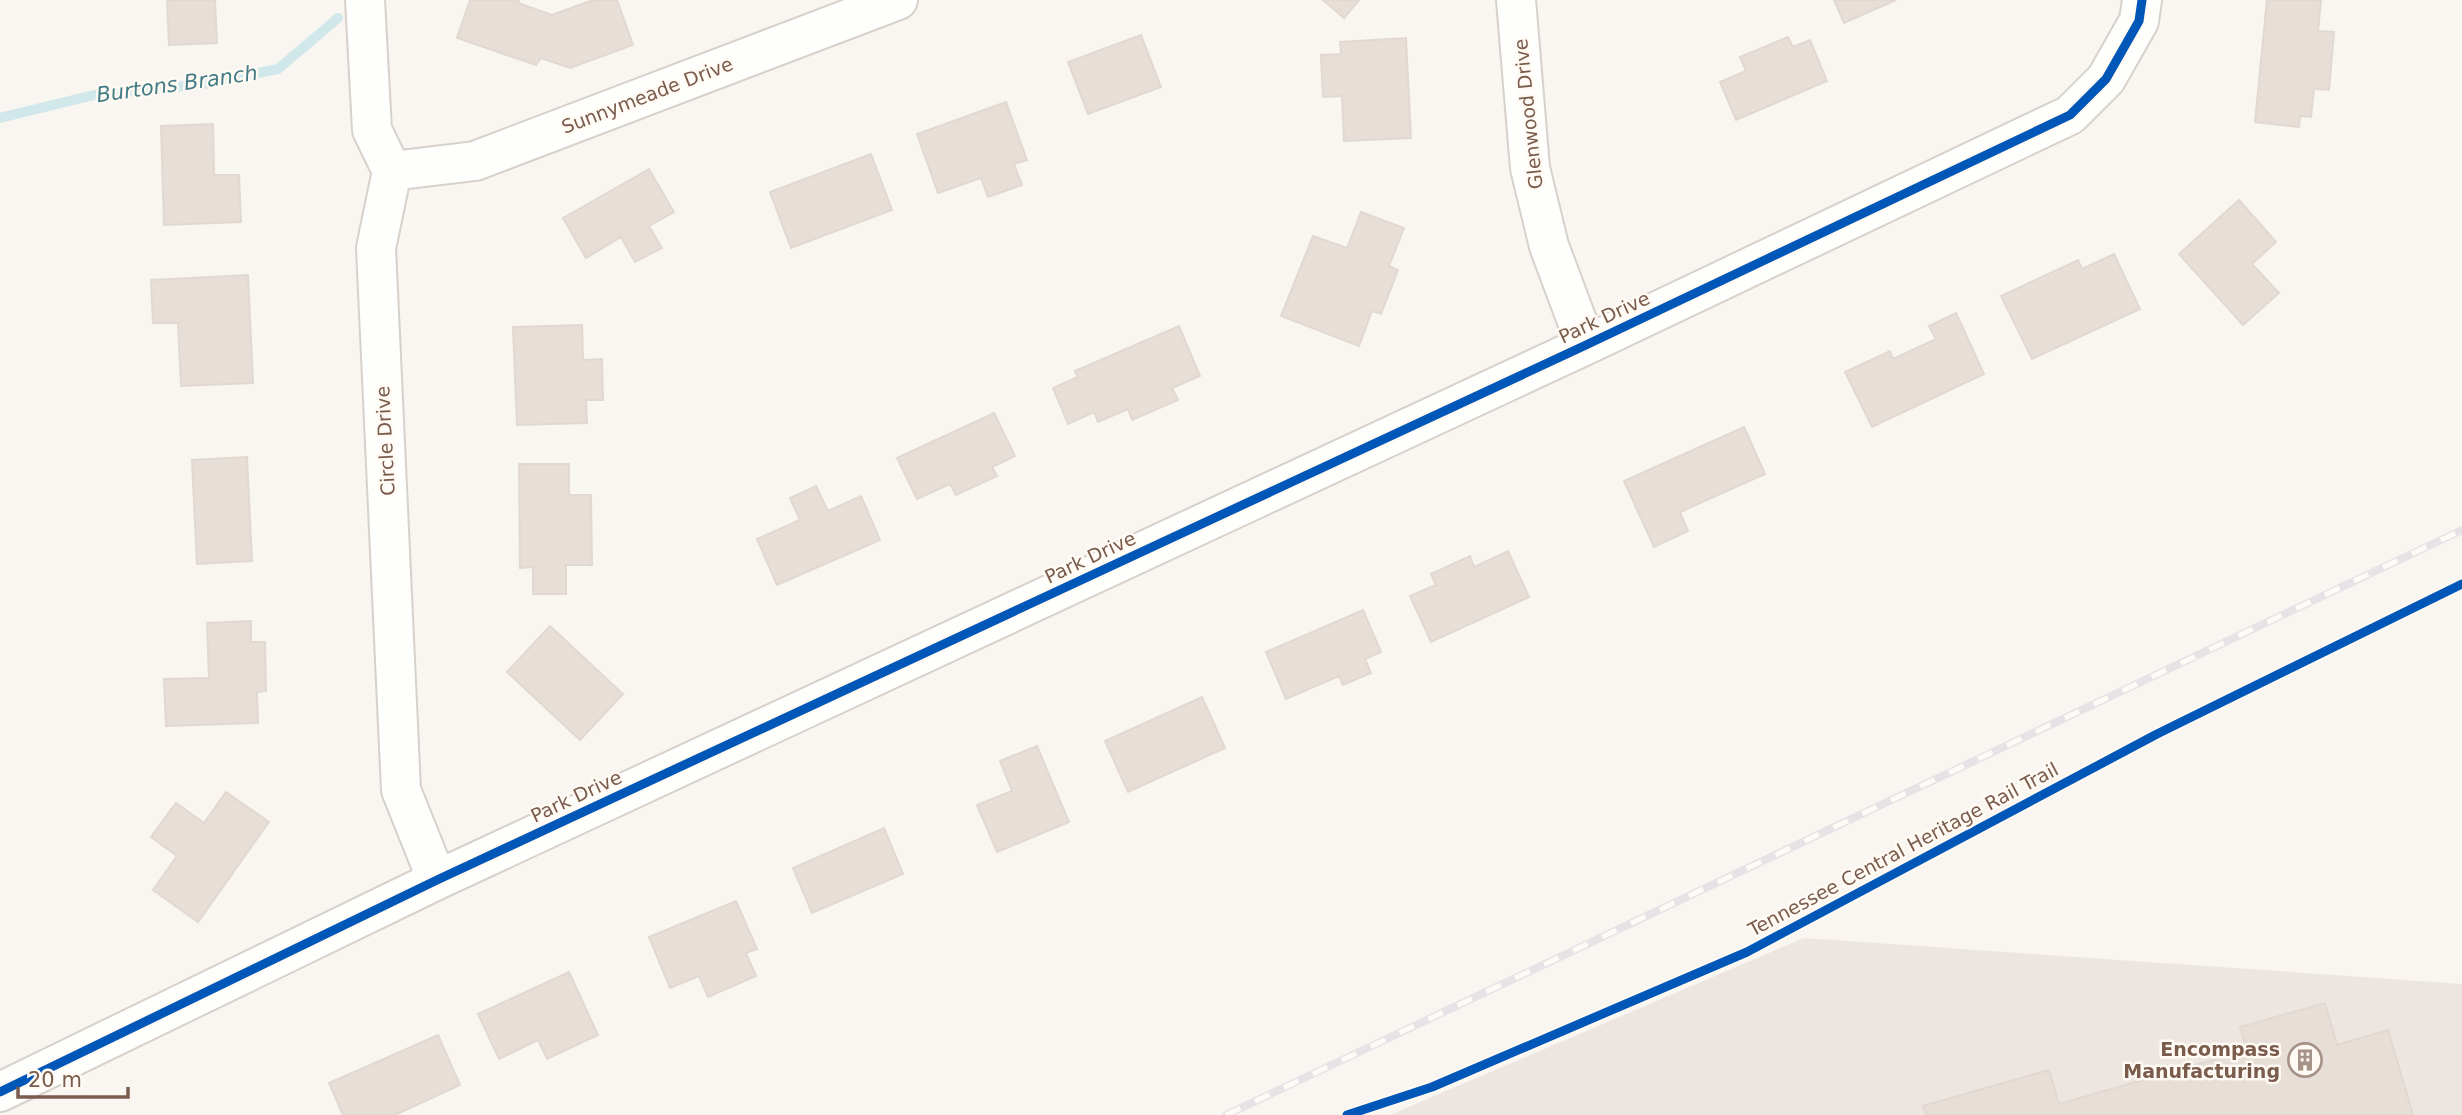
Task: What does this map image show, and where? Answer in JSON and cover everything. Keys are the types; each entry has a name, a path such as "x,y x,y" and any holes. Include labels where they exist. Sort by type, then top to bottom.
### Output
{"street":[{"path":"365,0 373,130 391,171"},
{"name":"Sunnymeade Drive","path":"391,171 475,160 898,0"},
{"name":"Glenwood Drive","path":"1516,0 1530,168 1549,246 1586,345"},
{"name":"Park Drive","path":"0,1092 437,880 1586,345 2070,115 2106,79 2139,21 2142,0"},
{"name":"Circle Drive","path":"391,171 376,248 401,790 437,880"}],"shaded area":[{"path":"1804,938 2462,984 2462,1115 1390,1115"}],"building":[{"path":"167,0 215,0 217,43 169,45"},
{"path":"470,0 519,0 518,3 552,15 593,0 617,0 633,45 570,68 541,58 536,65 457,38"},
{"path":"1323,0 1359,0 1344,18"},
{"path":"1834,0 1896,0 1844,23"},
{"path":"2267,0 2321,0 2318,31 2334,32 2329,90 2314,89 2311,117 2300,116 2299,127 2255,122"},
{"path":"1141,35 1161,87 1088,114 1068,62"},
{"path":"1788,37 1793,47 1810,40 1827,81 1736,120 1720,82 1746,71 1740,57"},
{"path":"1406,38 1411,138 1344,141 1342,96 1323,97 1321,55 1341,54 1340,42"},
{"path":"1006,102 1027,160 1014,164 1022,185 988,197 981,178 938,193 917,134"},
{"path":"213,124 214,175 239,175 241,222 164,225 161,126"},
{"path":"871,154 892,210 791,248 770,192"},
{"path":"649,169 674,212 649,226 662,248 635,262 621,237 586,258 563,218"},
{"path":"2239,200 2276,242 2252,264 2279,293 2243,325 2179,254"},
{"path":"1361,212 1404,228 1389,266 1398,270 1381,314 1372,311 1359,346 1281,316 1313,236 1347,248"},
{"path":"2114,254 2140,309 2032,359 2001,296 2078,260 2082,269"},
{"path":"248,275 253,383 181,386 178,323 153,323 151,280"},
{"path":"1956,313 1984,374 1872,427 1845,372 1890,351 1893,359 1936,339 1929,326"},
{"path":"582,325 583,360 602,359 603,400 586,400 587,423 517,425 513,327"},
{"path":"1179,326 1200,376 1172,388 1178,400 1132,420 1128,409 1098,422 1094,412 1068,424 1053,388 1078,377 1075,371"},
{"path":"994,413 1015,456 992,467 997,476 956,495 950,484 917,499 897,458"},
{"path":"1744,427 1765,474 1680,512 1688,531 1654,547 1624,481"},
{"path":"247,457 252,561 197,564 192,460"},
{"path":"519,464 569,464 569,495 591,495 592,565 566,565 566,594 533,594 533,567 520,568"},
{"path":"816,486 828,511 861,496 880,540 777,585 757,539 800,520 790,498"},
{"path":"1508,551 1529,597 1431,642 1410,596 1436,585 1431,574 1470,556 1474,567"},
{"path":"1363,610 1381,652 1365,659 1371,673 1343,685 1339,676 1286,699 1266,652"},
{"path":"251,621 251,642 265,642 266,691 257,692 258,723 166,726 164,679 209,678 207,623"},
{"path":"550,626 623,694 580,740 507,672"},
{"path":"1202,697 1225,748 1128,792 1105,741"},
{"path":"1037,746 1069,822 997,852 977,805 1012,791 1000,761"},
{"path":"226,792 269,822 198,922 153,890 177,856 151,837 176,803 204,823"},
{"path":"884,828 903,874 812,913 793,868"},
{"path":"736,901 757,949 746,953 756,976 708,997 699,976 670,988 649,937"},
{"path":"569,972 598,1035 547,1059 538,1040 499,1059 478,1014"},
{"name":"Encompass Manufacturing","path":"2325,1003 2337,1045 2388,1030 2413,1115 1926,1115 1923,1106 2049,1070 2059,1104 2247,1050 2240,1027"},
{"path":"438,1035 460,1085 395,1115 343,1115 329,1083"}],"waterway":[{"name":"Burtons Branch","path":"0,118 94,95 204,84 278,69 338,18"}],"railway":[{"path":"1226,1115 2462,530"}],"cycle path":[{"path":"0,1092 437,880 1586,345 2070,115 2106,79 2139,21 2142,0"},
{"name":"Tennessee Central Heritage Rail Trail","path":"1347,1115 1432,1087 1747,952 2157,734 2462,584"}],"place":[{"name":"Encompass Manufacturing","path":"2305,1060"}]}
